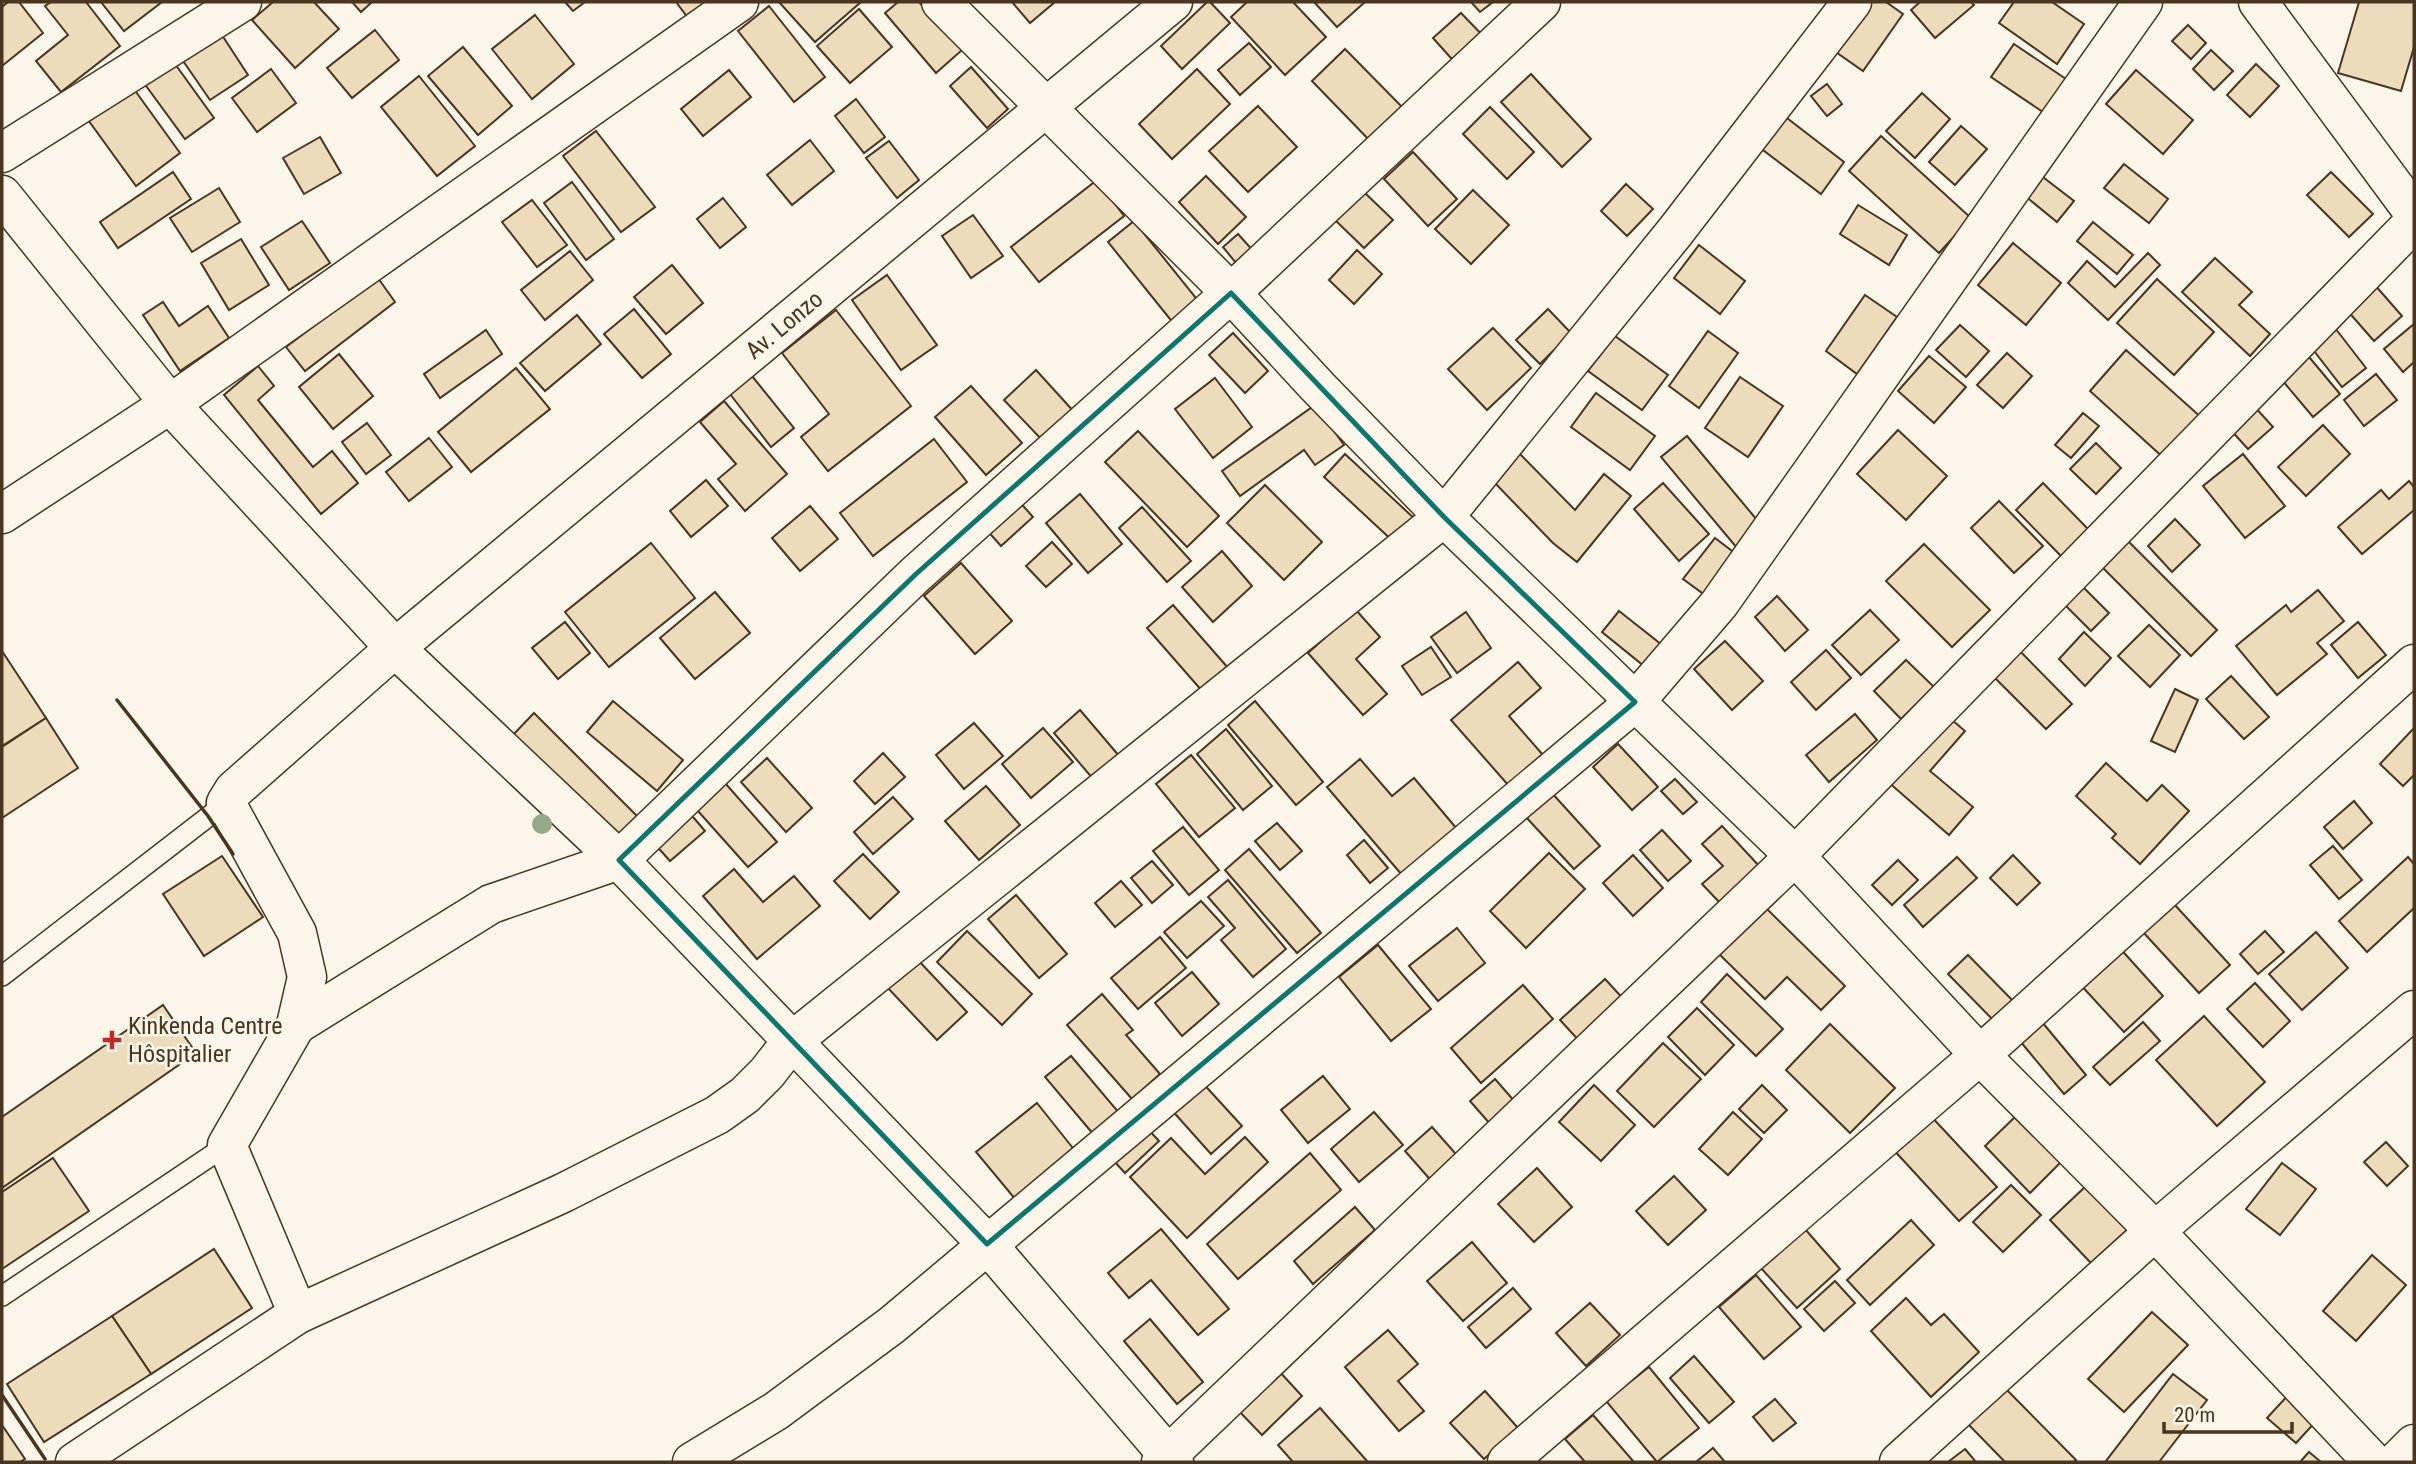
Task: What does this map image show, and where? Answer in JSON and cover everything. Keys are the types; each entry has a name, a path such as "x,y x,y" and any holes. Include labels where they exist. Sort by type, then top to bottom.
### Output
{"street":[{"path":"2,153 242,2"},
{"path":"2,514 170,404 739,2"},
{"path":"941,2 1231,293 1444,517 1794,856 1980,1055 2155,1231 2373,1462"},
{"name":"Av. Lonzo","path":"226,803 234,790 395,648 1173,2"},
{"path":"296,1025 491,904 619,860 916,574 1231,293 1541,2"},
{"path":"75,1462 298,1314 563,1193 717,1115 745,1094 767,1073 791,1042 1444,517 1675,232 1852,2"},
{"path":"692,1462 776,1410 871,1341 1636,702 1719,604 2143,2"},
{"path":"2258,2 2414,213"},
{"path":"2,195 170,404 395,648 619,860 987,1244 1168,1460 1794,856 2414,222"},
{"path":"1507,1462 1980,1055 2414,664"},
{"path":"226,803 297,933 307,977 296,1025 227,1145 298,1314"},
{"path":"1899,1462 2155,1231 2414,1010"},
{"path":"2396,1462 2414,1444"}],"lane":[{"path":"2,976 226,803"},
{"path":"2,1296 227,1145"}],"highlighted area":[{"path":"1231,293 1444,517 1635,702 987,1244 619,860 916,574"}],"building":[{"path":"8,2 19,2 43,33 2,66 2,7"},
{"path":"51,2 86,2 120,46 61,92 36,61 68,35 45,6"},
{"path":"101,2 162,2 124,31"},
{"path":"273,2 314,2 339,29 295,68 252,20"},
{"path":"352,2 372,2 361,12"},
{"path":"565,2 585,2 573,11"},
{"path":"676,2 720,2 692,23"},
{"path":"779,2 861,2 815,42"},
{"path":"898,2 919,2 962,50 936,73 885,13"},
{"path":"1012,2 1055,2 1030,23"},
{"path":"1207,2 1230,23 1182,69 1161,46"},
{"path":"1247,2 1293,2 1326,37 1285,75 1231,17"},
{"path":"1314,2 1365,2 1337,27"},
{"path":"1471,2 1493,2 1480,12"},
{"path":"1867,2 1886,2 1903,14 1863,71 1833,50"},
{"path":"1920,2 1971,2 1974,5 1935,38 1911,10"},
{"path":"2014,2 2052,2 2084,24 2057,64 1999,23"},
{"path":"2359,2 2414,2 2414,47 2401,91 2338,73"},
{"path":"769,6 825,77 794,102 738,31"},
{"path":"859,9 892,47 850,83 817,46"},
{"path":"1461,13 1488,41 1459,67 1433,38"},
{"path":"535,15 574,64 532,99 492,49"},
{"path":"2188,25 2206,43 2191,59 2172,41"},
{"path":"218,29 248,75 210,100 179,55"},
{"path":"375,30 399,60 352,98 327,68"},
{"path":"1249,43 1271,67 1240,95 1218,70"},
{"path":"2014,44 2066,79 2043,112 1991,77"},
{"path":"463,47 512,106 478,135 428,76"},
{"path":"1345,49 1408,113 1375,146 1312,81"},
{"path":"2211,50 2233,71 2214,90 2193,69"},
{"path":"170,57 214,118 185,139 141,79"},
{"path":"2256,64 2279,86 2250,117 2227,95"},
{"path":"971,67 1008,109 987,128 950,86"},
{"path":"271,69 296,103 257,132 232,98"},
{"path":"1197,69 1230,104 1172,159 1139,124"},
{"path":"729,70 751,97 703,136 681,109"},
{"path":"2136,70 2193,120 2163,154 2106,104"},
{"path":"1531,74 1591,139 1562,167 1501,102"},
{"path":"419,76 475,146 437,176 381,107"},
{"path":"1827,84 1842,104 1827,116 1811,96"},
{"path":"131,85 180,153 136,186 86,117"},
{"path":"1922,93 1950,119 1915,158 1886,131"},
{"path":"856,99 885,137 864,153 835,116"},
{"path":"1258,106 1297,147 1248,192 1209,151"},
{"path":"1490,107 1534,152 1507,179 1463,134"},
{"path":"1783,115 1844,162 1821,194 1759,147"},
{"path":"1961,126 1987,149 1955,185 1929,162"},
{"path":"596,131 655,207 621,232 563,156"},
{"path":"1881,136 1971,218 1939,253 1849,171"},
{"path":"320,137 341,173 304,194 283,158"},
{"path":"810,140 834,171 792,205 767,175"},
{"path":"889,141 919,180 897,198 866,158"},
{"path":"1413,152 1457,199 1428,226 1384,179"},
{"path":"2124,164 2168,199 2149,223 2104,188"},
{"path":"2035,171 2074,201 2057,222 2019,191"},
{"path":"173,172 191,199 118,248 100,222"},
{"path":"2331,172 2373,214 2349,237 2307,195"},
{"path":"1206,176 1246,217 1218,244 1179,202"},
{"path":"1097,180 1124,216 1039,282 1011,247"},
{"path":"572,182 614,239 586,260 544,203"},
{"path":"1626,184 1653,209 1627,236 1601,211"},
{"path":"219,188 240,222 192,252 170,218"},
{"path":"1473,190 1509,225 1471,264 1435,229"},
{"path":"1363,191 1393,220 1364,248 1335,220"},
{"path":"723,198 746,227 720,248 697,219"},
{"path":"532,200 567,245 537,267 502,222"},
{"path":"1858,205 1907,235 1889,265 1840,234"},
{"path":"973,215 1003,256 971,278 942,236"},
{"path":"302,221 330,263 289,290 261,247"},
{"path":"1134,221 1200,303 1174,324 1108,242"},
{"path":"2093,222 2133,255 2117,274 2077,241"},
{"path":"1238,234 1256,254 1240,268 1223,247"},
{"path":"241,239 269,285 229,310 201,263"},
{"path":"2013,243 2061,283 2026,325 1978,285"},
{"path":"1699,245 1745,281 1720,314 1674,278"},
{"path":"1357,250 1382,274 1354,304 1329,280"},
{"path":"570,251 593,280 545,320 521,290"},
{"path":"2148,253 2160,265 2108,320 2068,283 2087,261 2115,287"},
{"path":"2215,258 2252,292 2239,305 2270,334 2250,356 2182,292"},
{"path":"672,265 703,303 666,334 634,297"},
{"path":"887,275 937,345 901,370 852,300"},
{"path":"378,278 395,302 305,371 286,347"},
{"path":"2157,279 2214,332 2174,375 2117,323"},
{"path":"2374,284 2402,316 2374,341 2346,309"},
{"path":"1865,295 1897,317 1857,374 1826,351"},
{"path":"163,302 179,326 208,306 229,338 180,371 143,315"},
{"path":"634,309 671,354 642,378 604,334"},
{"path":"1548,309 1571,333 1540,364 1516,340"},
{"path":"836,310 911,406 828,471 801,437 829,414 782,353"},
{"path":"577,315 601,344 545,391 520,363"},
{"path":"2414,324 2414,362 2403,372 2384,349"},
{"path":"1960,325 1989,351 1966,377 1936,350"},
{"path":"1493,328 1531,368 1487,410 1448,369"},
{"path":"2335,328 2366,368 2342,387 2311,347"},
{"path":"486,330 502,354 440,398 424,374"},
{"path":"1708,331 1738,353 1699,408 1669,386"},
{"path":"1233,333 1268,371 1245,393 1209,355"},
{"path":"1615,336 1668,375 1642,410 1588,371"},
{"path":"2126,350 2203,419 2166,460 2090,391"},
{"path":"2304,351 2340,394 2313,417 2277,374"},
{"path":"2007,353 2032,376 2003,408 1977,385"},
{"path":"339,354 373,396 333,429 299,387"},
{"path":"1929,356 1966,387 1934,423 1898,391"},
{"path":"258,366 274,386 258,400 313,467 332,451 358,483 321,514 224,395"},
{"path":"516,368 550,409 471,472 438,432"},
{"path":"1036,370 1076,414 1045,443 1004,400"},
{"path":"2376,374 2397,400 2364,426 2344,400"},
{"path":"752,376 794,428 771,447 730,394"},
{"path":"1740,377 1783,406 1748,457 1705,428"},
{"path":"1215,378 1252,427 1213,458 1175,409"},
{"path":"971,386 1022,443 986,475 935,417"},
{"path":"1596,393 1655,436 1630,470 1571,427"},
{"path":"724,401 787,474 745,511 718,479 736,464 700,422"},
{"path":"1315,405 1344,445 1315,465 1304,450 1240,496 1222,471"},
{"path":"2254,406 2273,427 2248,449 2229,428"},
{"path":"2083,413 2099,426 2071,458 2055,445"},
{"path":"367,423 391,455 366,474 342,442"},
{"path":"2323,425 2350,454 2306,496 2278,467"},
{"path":"1898,430 1947,476 1906,520 1857,474"},
{"path":"1138,431 1219,516 1187,547 1105,462"},
{"path":"1687,436 1762,526 1737,548 1661,457"},
{"path":"429,438 452,467 409,501 386,472"},
{"path":"934,439 967,482 873,556 840,513"},
{"path":"2096,443 2121,468 2096,494 2070,469"},
{"path":"1519,453 1575,510 1604,474 1631,496 1577,562 1553,543 1492,480"},
{"path":"1345,454 1417,521 1396,544 1324,477"},
{"path":"2243,454 2285,506 2245,538 2203,486"},
{"path":"706,480 728,506 691,537 670,511"},
{"path":"2409,481 2414,487 2414,510 2362,554 2338,527 2381,490 2389,499"},
{"path":"1663,483 1709,534 1679,561 1634,509"},
{"path":"2043,483 2088,529 2061,556 2016,510"},
{"path":"1265,485 1322,542 1284,580 1227,523"},
{"path":"1080,494 1122,544 1088,573 1046,523"},
{"path":"1017,499 1033,517 1001,546 985,528"},
{"path":"1999,501 2043,546 2014,573 1971,528"},
{"path":"810,506 838,539 800,571 772,538"},
{"path":"1142,507 1191,561 1167,582 1119,528"},
{"path":"2175,519 2200,545 2172,572 2148,546"},
{"path":"1715,538 1736,554 1705,595 1683,579"},
{"path":"2126,539 2217,630 2191,656 2100,565"},
{"path":"1052,542 1072,564 1046,587 1026,566"},
{"path":"651,543 695,598 609,667 565,612"},
{"path":"1924,544 1990,610 1952,647 1886,581"},
{"path":"1222,551 1252,586 1213,622 1182,587"},
{"path":"961,563 1012,621 975,654 924,596"},
{"path":"2081,585 2109,613 2091,631 2063,603"},
{"path":"2318,590 2344,621 2317,643 2327,654 2277,695 2236,646 2286,605 2291,612"},
{"path":"715,592 750,633 695,679 660,638"},
{"path":"1777,596 1808,630 1785,651 1755,617"},
{"path":"1173,605 1229,669 1203,692 1147,628"},
{"path":"1356,610 1380,637 1356,659 1387,694 1363,715 1308,653"},
{"path":"1870,610 1899,640 1861,675 1832,645"},
{"path":"1619,611 1662,645 1644,666 1602,632"},
{"path":"1466,612 1491,648 1457,673 1431,637"},
{"path":"565,622 590,653 558,679 532,648"},
{"path":"2358,622 2386,655 2358,678 2331,645"},
{"path":"2149,625 2180,655 2150,687 2118,656"},
{"path":"2084,632 2111,658 2085,686 2059,659"},
{"path":"1725,641 1763,681 1732,710 1694,669"},
{"path":"2014,645 2072,704 2046,729 1988,671"},
{"path":"1431,647 1451,677 1422,695 1402,666"},
{"path":"1826,650 1851,678 1816,710 1791,682"},
{"path":"2,651 46,718 2,746"},
{"path":"1906,660 1934,687 1901,719 1874,691"},
{"path":"1518,662 1541,688 1509,716 1543,755 1509,786 1451,720"},
{"path":"2231,676 2269,717 2244,739 2206,699"},
{"path":"2175,689 2198,700 2175,752 2151,741"},
{"path":"613,701 683,760 657,791 587,732"},
{"path":"1255,701 1323,782 1296,805 1228,725"},
{"path":"1080,710 1120,757 1094,780 1054,733"},
{"path":"534,713 637,816 614,839 511,737"},
{"path":"1855,714 1877,740 1829,782 1806,755"},
{"path":"1945,714 1965,731 1930,771 1973,807 1949,835 1887,781"},
{"path":"46,718 78,768 2,818 2,747"},
{"path":"974,723 1003,756 964,789 936,755"},
{"path":"1043,728 1073,762 1031,798 1002,764"},
{"path":"2414,728 2414,775 2403,786 2380,764"},
{"path":"1226,729 1272,786 1243,810 1197,754"},
{"path":"1618,744 1658,787 1632,810 1593,767"},
{"path":"883,753 905,777 875,804 854,781"},
{"path":"1191,755 1235,808 1199,837 1156,784"},
{"path":"767,758 812,808 786,832 741,782"},
{"path":"1360,759 1392,796 1414,778 1457,829 1402,875 1327,787"},
{"path":"2106,763 2147,801 2162,785 2189,811 2140,864 2112,838 2116,834 2076,796"},
{"path":"718,775 777,842 748,867 689,801"},
{"path":"1675,779 1697,802 1683,814 1661,791"},
{"path":"986,786 1020,825 979,860 945,821"},
{"path":"1551,792 1600,846 1574,869 1525,816"},
{"path":"893,797 913,819 873,854 854,832"},
{"path":"2354,801 2372,823 2343,849 2324,827"},
{"path":"687,810 705,831 670,861 652,841"},
{"path":"1277,823 1302,851 1280,870 1255,841"},
{"path":"1722,826 1761,868 1722,905 1702,884 1723,866 1702,844"},
{"path":"1183,827 1219,870 1189,895 1153,851"},
{"path":"1662,830 1691,861 1668,881 1640,850"},
{"path":"1364,840 1388,868 1370,883 1347,855"},
{"path":"2333,846 2362,880 2339,899 2310,865"},
{"path":"1249,849 1321,933 1297,953 1225,870"},
{"path":"1549,853 1585,889 1526,948 1490,911"},
{"path":"863,854 899,892 870,919 834,881"},
{"path":"1633,855 1663,888 1633,916 1603,883"},
{"path":"2013,855 2040,883 2017,905 1990,878"},
{"path":"222,856 263,917 204,956 163,894"},
{"path":"1957,857 1977,878 1923,927 1904,905"},
{"path":"2408,857 2414,864 2414,908 2367,952 2339,921"},
{"path":"1898,860 1918,880 1892,905 1872,885"},
{"path":"1152,861 1173,885 1152,903 1131,878"},
{"path":"734,869 763,902 794,876 820,906 757,959 703,896"},
{"path":"1228,880 1286,949 1253,977 1221,940 1235,928 1208,897"},
{"path":"1121,881 1142,905 1115,927 1095,903"},
{"path":"1016,895 1067,954 1039,978 988,919"},
{"path":"1201,901 1224,926 1187,958 1164,932"},
{"path":"2174,904 2230,965 2199,993 2143,932"},
{"path":"1764,906 1845,986 1821,1010 1787,977 1765,999 1718,953"},
{"path":"1457,928 1485,963 1438,1001 1409,966"},
{"path":"967,931 1032,994 1002,1025 937,962"},
{"path":"2265,931 2284,952 2258,974 2240,954"},
{"path":"2316,932 2348,968 2302,1010 2269,974"},
{"path":"1160,937 1186,968 1138,1009 1111,978"},
{"path":"1378,945 1431,1009 1391,1041 1339,977"},
{"path":"2117,945 2163,996 2124,1032 2078,982"},
{"path":"1968,955 2017,1005 1997,1024 1948,974"},
{"path":"917,959 967,1012 937,1040 887,987"},
{"path":"1192,972 1219,1004 1182,1036 1155,1003"},
{"path":"1727,974 1783,1029 1756,1056 1701,1002"},
{"path":"1605,979 1628,1004 1583,1045 1560,1020"},
{"path":"2255,983 2290,1021 2263,1047 2227,1009"},
{"path":"1523,985 1553,1019 1481,1083 1451,1048"},
{"path":"1102,994 1133,1030 1126,1035 1160,1074 1132,1099 1067,1025"},
{"path":"163,1005 196,1053 2,1188 2,1117"},
{"path":"1697,1008 1734,1045 1705,1075 1668,1037"},
{"path":"2204,1016 2265,1082 2217,1126 2156,1060"},
{"path":"2042,1022 2086,1075 2064,1094 2020,1041"},
{"path":"2143,1022 2160,1041 2110,1085 2093,1067"},
{"path":"1830,1024 1895,1088 1850,1133 1786,1070"},
{"path":"1663,1043 1701,1079 1654,1127 1617,1091"},
{"path":"1071,1056 1120,1114 1094,1135 1045,1077"},
{"path":"1323,1076 1350,1109 1308,1143 1281,1110"},
{"path":"1199,1079 1242,1126 1211,1154 1169,1107"},
{"path":"1495,1079 1516,1103 1491,1125 1470,1101"},
{"path":"1594,1085 1635,1125 1601,1161 1559,1122"},
{"path":"1762,1085 1787,1110 1764,1133 1739,1109"},
{"path":"1037,1103 1076,1152 1016,1200 976,1152"},
{"path":"1374,1112 1403,1145 1359,1182 1331,1149"},
{"path":"1733,1112 1762,1139 1728,1175 1699,1149"},
{"path":"1928,1113 1997,1187 1959,1221 1891,1147"},
{"path":"2017,1115 2062,1161 2030,1193 1985,1146"},
{"path":"1146,1127 1159,1141 1125,1173 1112,1159"},
{"path":"1432,1127 1462,1161 1435,1185 1405,1151"},
{"path":"1245,1137 1268,1162 1187,1238 1130,1177 1171,1138 1205,1174"},
{"path":"2386,1142 2408,1166 2387,1186 2364,1162"},
{"path":"1310,1153 1341,1190 1238,1279 1207,1244"},
{"path":"53,1158 89,1211 2,1269 2,1192"},
{"path":"2282,1163 2316,1189 2280,1235 2246,1209"},
{"path":"1537,1168 1572,1207 1534,1242 1498,1204"},
{"path":"1674,1176 1706,1210 1668,1245 1636,1211"},
{"path":"2011,1185 2041,1215 2003,1252 1973,1222"},
{"path":"2086,1186 2127,1230 2091,1263 2050,1220"},
{"path":"1355,1207 1375,1230 1313,1284 1294,1261"},
{"path":"1911,1220 1934,1245 1870,1305 1847,1280"},
{"path":"1161,1229 1229,1309 1198,1335 1151,1280 1129,1298 1108,1273"},
{"path":"1805,1229 1840,1269 1797,1308 1761,1268"},
{"path":"1472,1242 1507,1283 1463,1321 1427,1281"},
{"path":"214,1249 252,1308 151,1374 112,1316"},
{"path":"2372,1255 2406,1285 2356,1341 2323,1311"},
{"path":"1756,1275 1801,1327 1764,1359 1719,1307"},
{"path":"1835,1281 1855,1303 1824,1331 1804,1309"},
{"path":"1513,1288 1531,1309 1486,1348 1468,1327"},
{"path":"1906,1298 1931,1325 1944,1314 1979,1352 1931,1397 1871,1331"},
{"path":"1590,1303 1620,1335 1586,1366 1556,1333"},
{"path":"2152,1312 2188,1345 2124,1412 2088,1379"},
{"path":"112,1316 151,1374 44,1442 7,1384"},
{"path":"1150,1319 1203,1382 1177,1404 1124,1341"},
{"path":"1388,1330 1418,1364 1398,1381 1424,1411 1399,1431 1345,1367"},
{"path":"1694,1356 1734,1402 1709,1423 1670,1378"},
{"path":"1649,1367 1699,1428 1657,1462 1606,1401"},
{"path":"1278,1370 1302,1396 1262,1435 1236,1408"},
{"path":"2173,1374 2207,1400 2159,1462 2106,1461"},
{"path":"2004,1387 2076,1460 2074,1462 2005,1462 1967,1423"},
{"path":"1485,1391 1518,1428 1484,1459 1450,1423"},
{"path":"2290,1393 2318,1419 2296,1443 2267,1418"},
{"path":"1775,1399 1796,1423 1773,1441 1753,1417"},
{"path":"1320,1408 1366,1462 1293,1462 1278,1445"},
{"path":"1593,1415 1634,1462 1585,1462 1565,1439"},
{"path":"2,1425 25,1459 20,1462 2,1462"},
{"path":"1713,1448 1725,1462 1696,1462"},
{"path":"1965,1449 1976,1462 1948,1462"},
{"path":"2309,1452 2321,1462 2300,1462"}],"wall":[{"path":"117,700 208,816 233,854"},
{"path":"2,1395 45,1459"}],"place":[{"name":"Kinkenda Centre Hôspitalier","path":"112,1040"}]}
